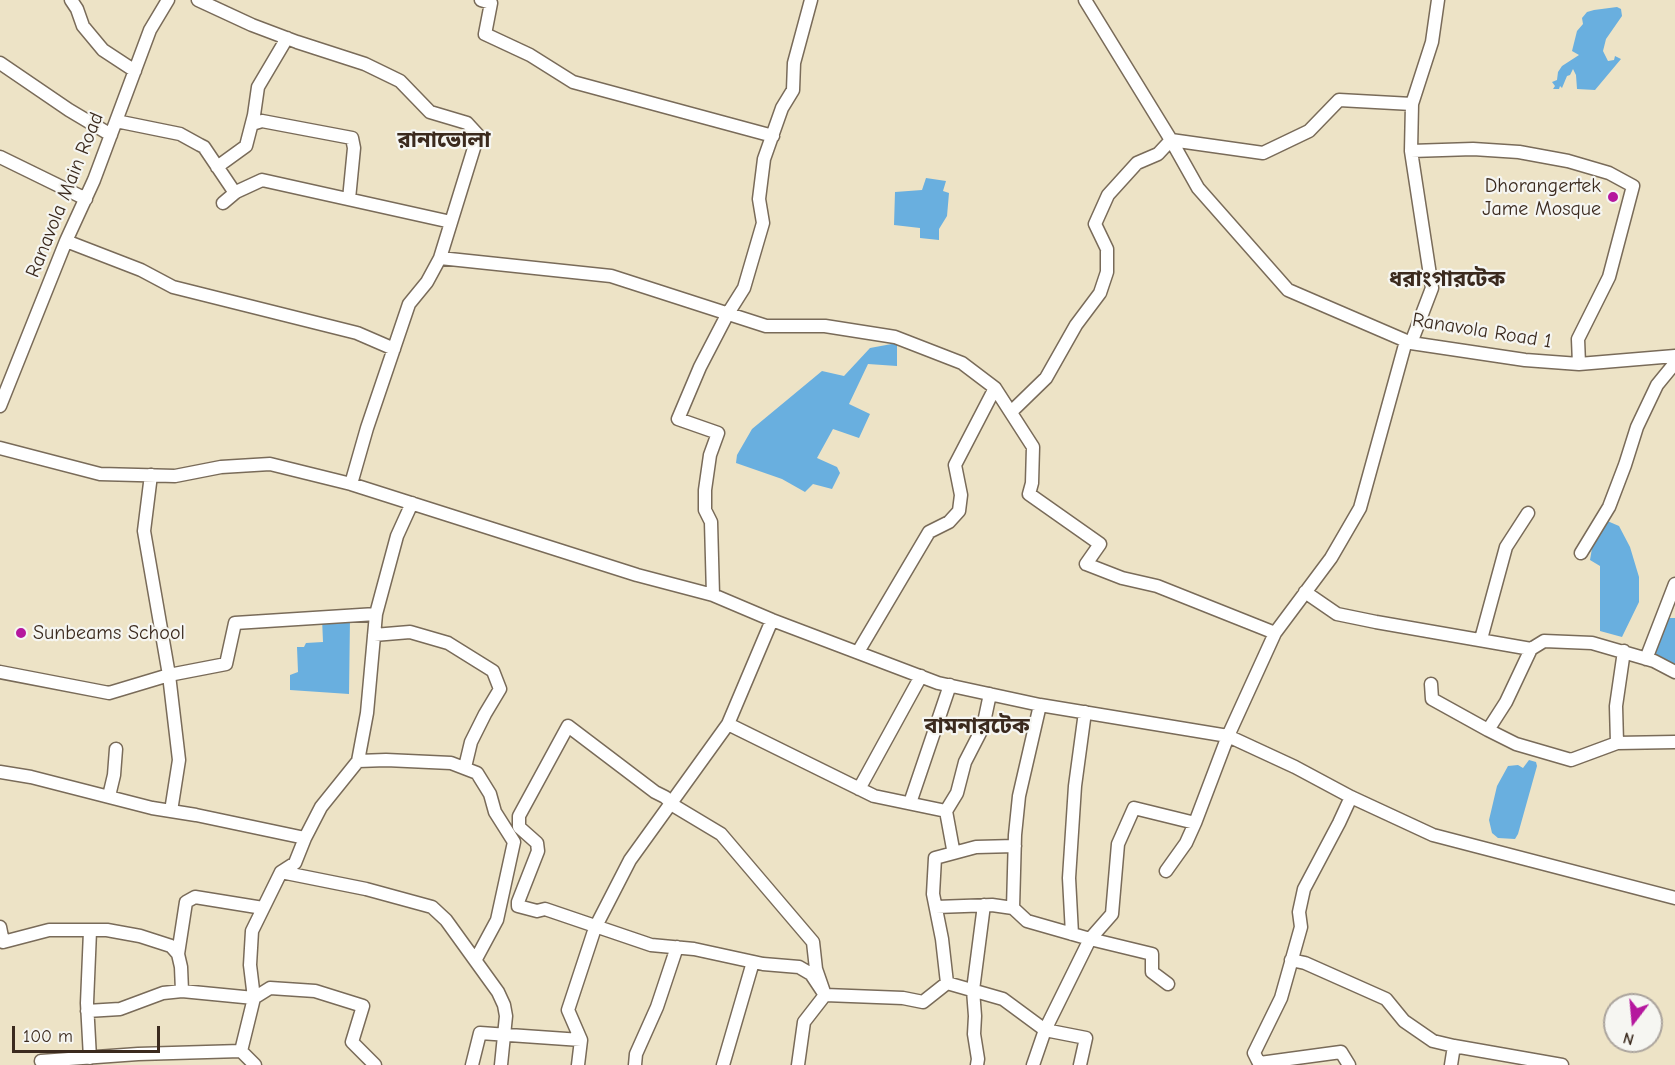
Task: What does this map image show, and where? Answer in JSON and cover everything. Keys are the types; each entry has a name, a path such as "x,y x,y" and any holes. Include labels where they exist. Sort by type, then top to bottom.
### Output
{"street":[{"path":"71,0 83,26 103,50 135,71"},
{"name":"Ranavola Main Road","path":"0,406 66,241 86,199 150,30 168,0"},
{"path":"198,0 218,8 231,17 364,64 400,81 430,112 466,123 478,135 440,258 427,282 409,304 367,428 351,484"},
{"path":"481,0 491,3 485,34 530,54 573,82 773,136"},
{"path":"713,595 711,522 705,510 705,490 710,455 718,433 678,419 700,367 744,288 763,224 759,199 764,159 782,108 793,90 794,63 811,0"},
{"path":"1166,872 1186,843 1228,736 1275,633 1331,558 1360,508 1408,342 1432,288 1411,151 1412,104 1432,42 1438,0"},
{"name":"Ranavola Road 1","path":"1090,1 1198,188 1288,290 1408,342 1526,360 1579,364 1675,356"},
{"path":"217,166 246,146 258,87 287,38"},
{"path":"0,63 69,110 111,135"},
{"path":"1011,412 1046,378 1076,325 1100,293 1107,272 1107,249 1095,224 1108,195 1137,163 1158,154 1171,140 1263,153 1309,130 1338,100 1412,104"},
{"path":"116,122 180,134 204,147 235,193"},
{"path":"252,124 262,122 352,138 354,148 348,199"},
{"path":"1411,151 1473,149 1519,152 1568,161 1609,173 1633,186 1609,277 1578,339 1579,364"},
{"path":"0,157 86,199"},
{"path":"223,202 235,193 262,180 451,222"},
{"path":"66,241 141,270 174,286 357,333 394,349"},
{"path":"440,258 611,276 766,326 825,326 895,337 962,363 995,388 1033,447 1032,483 1029,495 1100,544 1086,564 1122,578 1156,586 1275,633"},
{"path":"1581,553 1609,507 1637,427 1657,385 1675,363"},
{"path":"858,652 929,532 949,522 959,511 961,495 955,465 995,388"},
{"path":"0,448 100,474 176,476 221,467 270,464 351,484 637,575 713,595 772,620 950,685 1040,705 1228,736 1295,767 1350,797 1433,835 1675,898"},
{"path":"151,475 144,531 169,675 179,760 171,811"},
{"path":"241,1051 254,998 250,964 252,931 281,872 295,863 321,807 358,761 367,713 376,614 397,536 412,503"},
{"path":"1481,639 1506,547 1528,513"},
{"path":"1646,658 1675,584"},
{"path":"1305,592 1337,614 1531,649"},
{"path":"0,672 109,693 169,675 226,664 235,623 376,614"},
{"path":"578,1065 581,1040 568,1010 596,928 630,860 728,724 772,620"},
{"path":"374,635 410,632 448,643 493,671 500,689 471,742 465,767"},
{"path":"1488,730 1506,702 1531,649 1544,641 1592,642 1646,658 1675,672"},
{"path":"1617,743 1616,706 1624,651"},
{"path":"859,789 921,676"},
{"path":"1431,684 1432,699 1488,730 1516,744 1571,760 1617,743 1675,741"},
{"path":"910,803 950,685"},
{"path":"953,849 946,811 957,793 965,762 983,727 990,694"},
{"path":"1013,908 1019,796 1040,705"},
{"path":"1072,934 1069,878 1075,786 1084,712"},
{"path":"728,724 874,796 946,811"},
{"path":"568,726 672,804 721,834 813,942 816,969 825,994 811,974 799,967 753,962 694,948 651,945 544,909 537,911 519,906 538,851 537,843 519,827 519,816 568,726"},
{"path":"109,796 114,775 116,749"},
{"path":"358,761 405,760 451,763 477,773 490,794 495,812 514,842 507,881 496,920 476,959"},
{"path":"0,772 31,777 152,808 305,838"},
{"path":"1348,1065 1341,1052 1260,1064 1254,1053 1281,998 1301,927 1299,912 1304,889 1340,823 1350,797"},
{"path":"1033,1065 1045,1030 1090,939 1112,915 1118,844 1134,808 1195,823"},
{"path":"947,983 942,939 933,894 934,858 976,847 1015,846"},
{"path":"281,872 366,889 432,907 446,920 476,959 504,1005 506,1016 501,1065"},
{"path":"182,991 178,954 186,902 195,897 263,908"},
{"path":"936,907 984,905 1013,908 1027,921 1152,954 1152,972 1168,984"},
{"path":"977,1065 973,990 984,905"},
{"path":"0,927 3,942 49,930 107,930 171,945 178,954"},
{"path":"90,931 87,1011 90,1058"},
{"path":"635,1065 636,1054 657,1007 676,947"},
{"path":"1291,960 1305,963 1386,999 1404,1021 1433,1041 1562,1065"},
{"path":"723,1065 753,962"},
{"path":"825,994 903,998 922,1002 947,983"},
{"path":"947,983 1003,999 1045,1030 1086,1038 1080,1065"},
{"path":"87,1011 120,1009 164,993 182,991 254,998 270,988 315,990 363,1006 352,1042 375,1065"},
{"path":"798,1065 804,1022 825,994"},
{"path":"472,1065 480,1033 581,1040"},
{"path":"1451,1065 1454,1046"},
{"path":"41,1062 90,1058 174,1059 241,1051"},
{"path":"241,1051 255,1065"}],"water":[{"path":"1617,7 1621,9 1622,16 1606,39 1603,51 1608,61 1614,60 1615,56 1621,59 1595,90 1577,89 1573,69 1562,88 1560,86 1559,89 1553,89 1555,86 1552,82 1557,80 1562,66 1579,55 1572,51 1577,31 1583,24 1582,18 1587,12"},
{"path":"926,178 946,181 943,191 949,193 947,216 939,229 939,240 920,238 920,228 894,225 895,192 922,190"},
{"path":"897,343 897,366 868,364 849,404 870,414 859,438 833,429 817,458 837,467 840,473 832,489 813,484 805,492 782,479 736,463 737,455 752,429 822,371 844,376 870,348"},
{"path":"1605,520 1619,526 1630,547 1639,577 1639,602 1622,637 1600,631 1600,566 1590,560 1594,536"},
{"path":"322,618 350,618 349,694 290,690 290,675 298,672 297,647 304,647 306,643 323,642"},
{"path":"1662,618 1675,618 1675,665 1664,663 1654,654"},
{"path":"1529,760 1536,762 1537,766 1518,834 1515,839 1498,838 1492,833 1489,820 1497,786 1508,766 1518,765 1523,768"}],"place":[{"name":"Dhorangertek Jame Mosque","path":"1613,197"},
{"name":"Sunbeams School","path":"21,633"}],"district":[{"name":"রানাভোলা","path":"444,141"},
{"name":"ধরাংগারটেক","path":"1447,280"},
{"name":"বামনারটেক","path":"977,727"}]}
